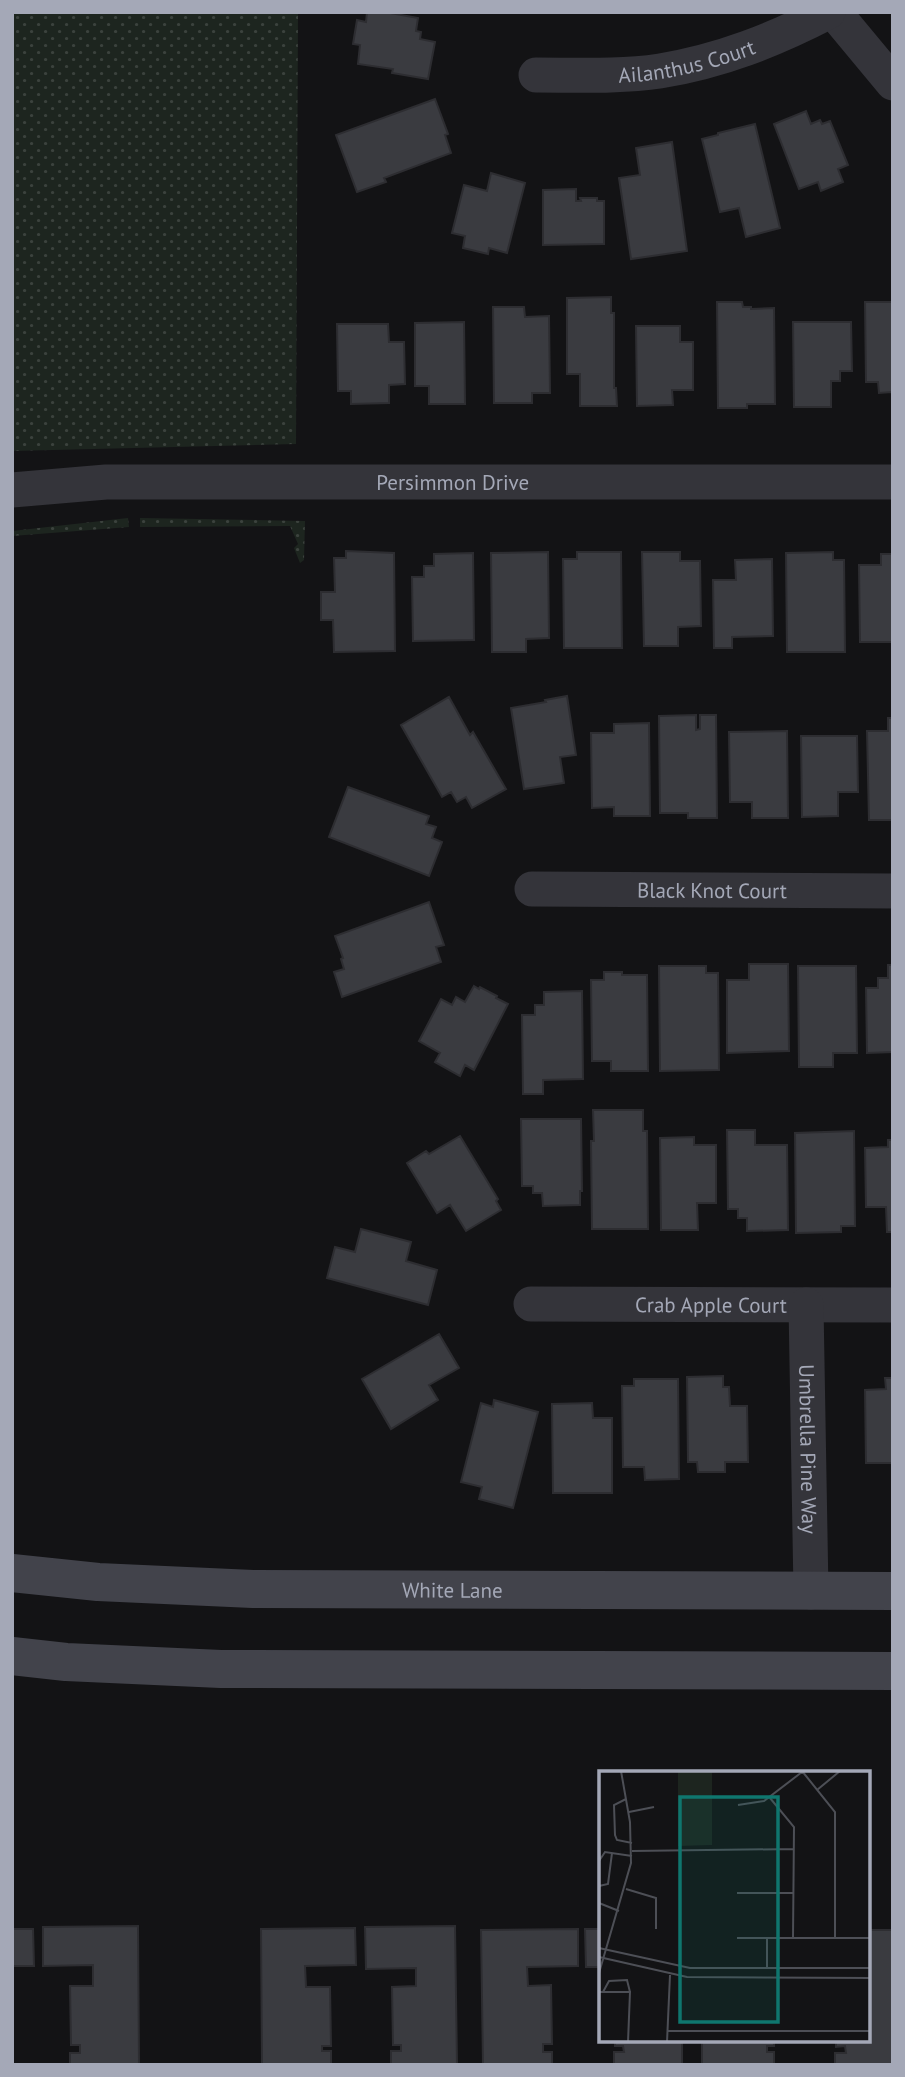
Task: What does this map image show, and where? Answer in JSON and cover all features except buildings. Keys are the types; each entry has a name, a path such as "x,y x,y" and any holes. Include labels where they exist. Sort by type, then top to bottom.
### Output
{"main road":[{"name":"White Lane","path":"12,1573 98,1582 253,1589 893,1591"},
{"path":"12,1656 66,1662 221,1670 893,1671"}],"street":[{"name":"Ailanthus Court","path":"536,75 659,71 722,58 782,36 828,12"},
{"path":"834,12 893,83"},
{"name":"Persimmon Drive","path":"12,491 106,482 893,482"},
{"name":"Black Knot Court","path":"532,888 893,891"},
{"name":"Crab Apple Court","path":"531,1304 893,1305"},
{"name":"Umbrella Pine Way","path":"806,1305 811,1592"}],"shaded area":[{"path":"12,12 298,12 296,444 12,451"},
{"path":"128,518 129,527 12,536 12,531"},
{"path":"140,518 305,521 304,560 300,563 294,548 298,544 290,526 140,527"}]}
